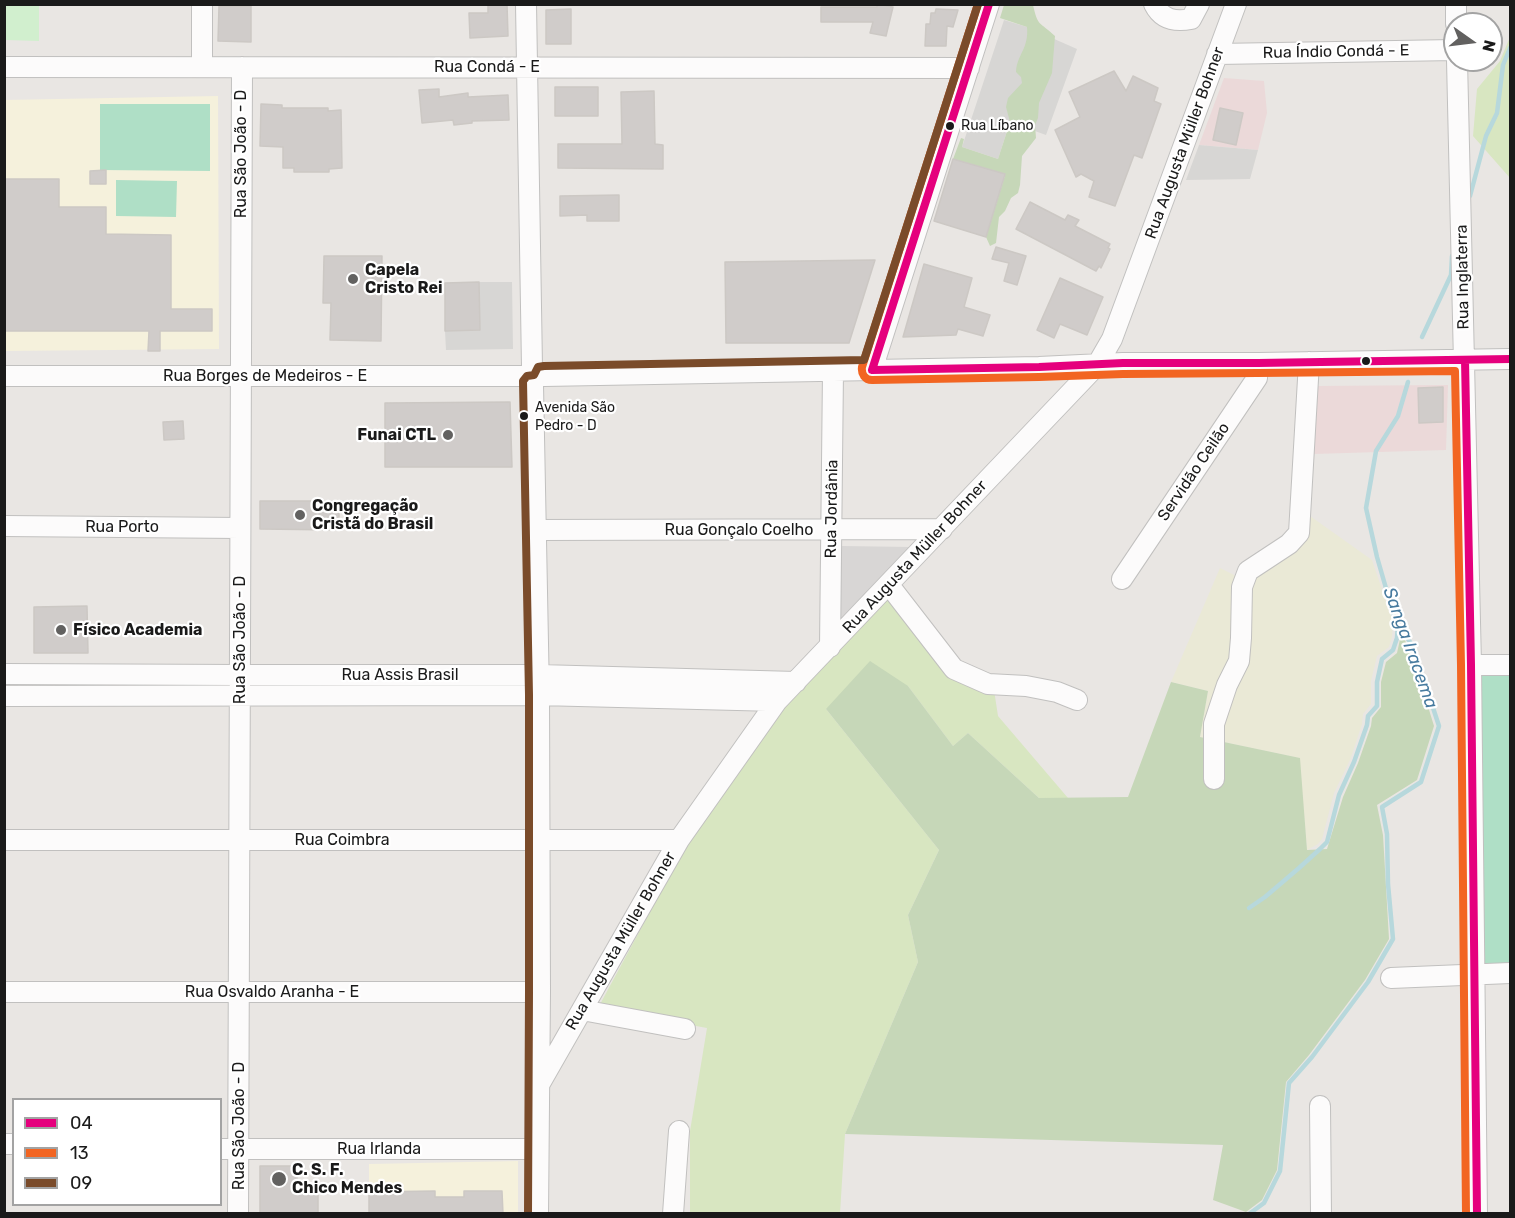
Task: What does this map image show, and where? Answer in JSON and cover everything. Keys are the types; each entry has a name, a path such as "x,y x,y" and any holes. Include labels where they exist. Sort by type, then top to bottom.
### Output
{"street":[{"path":"202,4 202,67"},
{"path":"526,4 532,414 539,675 538,1214"},
{"path":"872,370 989,4"},
{"path":"1154,4 1157,11 1166,18 1178,21 1191,19 1199,4"},
{"name":"Rua Augusta Müller Bohner","path":"539,1084 679,840 777,701 1097,365 1112,339 1236,4"},
{"name":"Rua Índio Condá - E","path":"1217,54 1443,50"},
{"name":"Rua Condá - E","path":"4,67 969,68"},
{"name":"Rua São João - D","path":"238,1214 230,1150 239,992 242,67"},
{"name":"Rua Inglaterra","path":"1457,72 1471,665 1477,1214"},
{"name":"Rua Borges de Medeiros - E","path":"4,376 533,376 1040,367 1123,363 1510,359"},
{"path":"1214,779 1214,723 1227,685 1239,661 1242,587 1248,571 1289,544 1299,533 1309,362"},
{"name":"Servidão Ceilão","path":"1122,579 1257,378 1258,363"},
{"name":"Rua Jordânia","path":"830,647 833,371"},
{"name":"Rua Porto","path":"4,526 240,528"},
{"name":"Rua Gonçalo Coelho","path":"536,530 942,529"},
{"path":"889,585 954,669 987,684 1026,686 1057,692 1077,700"},
{"path":"1471,665 1510,665"},
{"name":"Rua Assis Brasil","path":"4,674 539,675 796,682"},
{"path":"97,674 97,696"},
{"path":"386,696 387,675"},
{"name":"Rua Assis Brasil","path":"4,696 539,695 777,701"},
{"name":"Rua Coimbra","path":"4,840 679,840"},
{"path":"1391,978 1510,973"},
{"name":"Rua Osvaldo Aranha - E","path":"4,992 540,992"},
{"path":"582,1010 685,1029"},
{"path":"1320,1106 1321,1214"},
{"path":"673,1214 679,1131"},
{"name":"Rua Irlanda","path":"230,1150 538,1149"}],"shaded area":[{"path":"1004,20 1027,27 1077,49 1046,135 1010,122 998,159 962,147"},
{"path":"1224,78 1264,81 1267,113 1258,150 1199,145"},
{"path":"218,96 219,349 5,351 4,100"},
{"path":"1199,145 1258,150 1250,179 1186,180"},
{"path":"479,282 512,282 513,349 446,350 445,331 480,330"},
{"path":"1448,385 1446,450 1313,454 1315,386"},
{"path":"842,546 911,547 841,620 838,618"},
{"path":"518,1161 518,1213 369,1213 369,1164"}],"green space":[{"path":"5,4 39,5 39,41 5,40"},
{"path":"1004,5 1033,5 1038,21 1055,36 1052,73 1039,103 1035,125 1036,138 1022,156 1018,193 1011,198 1005,211 999,217 996,243 990,246 986,237 1005,175 953,159 961,138 964,139 962,147 998,159 1010,122 1006,107 1008,98 1022,83 1021,77 1016,72 1027,35 1027,27 1000,18"},
{"path":"1510,37 1510,178 1473,136 1477,89 1491,72 1503,72 1503,54"},
{"path":"100,104 210,104 210,171 100,170"},
{"path":"116,180 177,181 176,217 116,216"},
{"path":"1310,516 1372,560 1393,622 1389,647 1377,656 1371,681 1371,704 1363,714 1350,760 1334,793 1322,839 1307,850 1299,758 1200,737 1208,691 1171,682 1220,568 1240,578"},
{"path":"888,599 953,675 994,690 998,716 1068,798 1039,798 968,733 953,746 908,686 826,709 939,850 908,915 918,962 845,1134 840,1213 690,1213 690,1131 707,1028 598,1008 685,847 783,708"},
{"path":"1401,635 1410,648 1434,726 1417,780 1377,805 1383,835 1389,939 1365,980 1286,1082 1277,1170 1262,1200 1246,1212 1213,1200 1223,1145 845,1134 918,962 908,915 939,850 826,709 870,661 908,686 953,746 968,733 1039,798 1128,797 1171,682 1208,691 1200,737 1300,758 1307,850 1327,849 1372,718 1381,707 1381,682 1386,662 1397,653"},
{"path":"1510,671 1510,966 1481,967 1477,672"}],"building":[{"path":"488,4 507,4 508,36 470,38 469,13 488,13"},
{"path":"877,4 893,7 886,36 870,33 873,22 821,22 821,7 877,7"},
{"path":"219,6 251,6 251,42 218,41"},
{"path":"571,9 571,44 546,44 546,10"},
{"path":"936,9 958,10 953,27 947,26 946,46 925,46 926,24 930,24 931,13 935,13"},
{"path":"1114,71 1126,91 1133,76 1158,88 1154,101 1161,104 1142,158 1134,155 1115,206 1089,197 1094,181 1081,174 1076,177 1055,130 1080,117 1069,92"},
{"path":"555,87 598,87 598,116 555,116"},
{"path":"439,89 439,97 468,93 468,97 508,95 509,120 472,121 472,123 454,125 453,120 422,123 419,90"},
{"path":"654,91 655,144 663,145 663,169 558,168 558,144 622,144 621,92"},
{"path":"261,104 282,105 282,108 341,110 342,168 329,169 329,172 294,172 294,168 283,168 283,147 260,146"},
{"path":"1220,108 1243,113 1236,145 1213,140"},
{"path":"953,159 1005,174 986,237 934,221"},
{"path":"106,170 106,184 90,184 90,171"},
{"path":"4,179 59,179 59,207 106,207 106,234 171,235 171,309 212,309 212,331 160,331 160,351 148,351 149,331 4,331"},
{"path":"619,195 619,221 587,221 587,215 560,216 560,196"},
{"path":"1030,202 1065,220 1068,215 1079,220 1075,226 1110,244 1101,268 1099,266 1096,271 1016,229"},
{"path":"996,247 1026,256 1017,285 1004,281 1009,263 992,259"},
{"name":"Capela Cristo Rei","path":"324,256 382,256 381,341 330,340 331,303 323,303"},
{"path":"875,260 849,343 726,343 725,262"},
{"path":"924,264 972,278 964,307 990,315 983,336 958,329 956,335 903,337"},
{"path":"1060,278 1103,297 1087,335 1060,324 1054,338 1037,330"},
{"path":"479,282 480,330 445,331 445,283"},
{"path":"1443,387 1443,422 1419,423 1418,388"},
{"name":"Funai CTL","path":"510,402 512,467 385,467 385,403"},
{"path":"183,421 184,439 164,440 163,422"},
{"name":"Congregação Cristã do Brasil","path":"260,501 339,501 339,530 260,529"},
{"name":"Físico Academia","path":"87,606 88,653 34,653 34,607"},
{"name":"C. S. F. Chico Mendes","path":"260,1166 297,1166 298,1192 318,1192 318,1214 260,1214"},
{"path":"435,1191 435,1197 464,1197 464,1191 502,1191 503,1214 369,1214 369,1192"}],"waterway":[{"name":"Sanga Iracema","path":"1470,196 1486,136 1497,113 1503,65 1510,48"},
{"name":"Sanga Iracema","path":"1422,337 1451,275 1452,256"},
{"name":"Sanga Iracema","path":"1249,1214 1264,1203 1280,1171 1289,1083 1312,1057 1368,982 1393,939 1388,884 1387,834 1382,807 1421,782 1439,726 1413,647 1394,616 1366,508 1376,451 1398,416 1408,382"},
{"path":"1249,908 1265,897 1327,842 1339,795 1354,762 1368,716 1377,706 1377,682 1382,659 1393,650 1397,638 1398,622"}],"transit line":[{"name":"13","path":"978,4 862,367 865,378 872,380 1123,374 1455,371 1461,665 1466,1214"},
{"name":"09","path":"528,1214 529,695 523,381 527,376 534,375 538,367 544,366 864,360 978,4"},
{"name":"04","path":"989,4 872,370 1123,363 1510,359"},
{"name":"04","path":"1465,360 1477,1214"}],"place":[{"name":"Rua Líbano","path":"950,126"},
{"name":"Capela Cristo Rei","path":"353,279"},
{"name":"Avenida São Pedro - D","path":"524,416"},
{"name":"Funai CTL","path":"448,435"},
{"name":"Congregação Cristã do Brasil","path":"300,515"},
{"name":"Físico Academia","path":"61,630"},
{"name":"C. S. F. Chico Mendes","path":"279,1179"}]}
